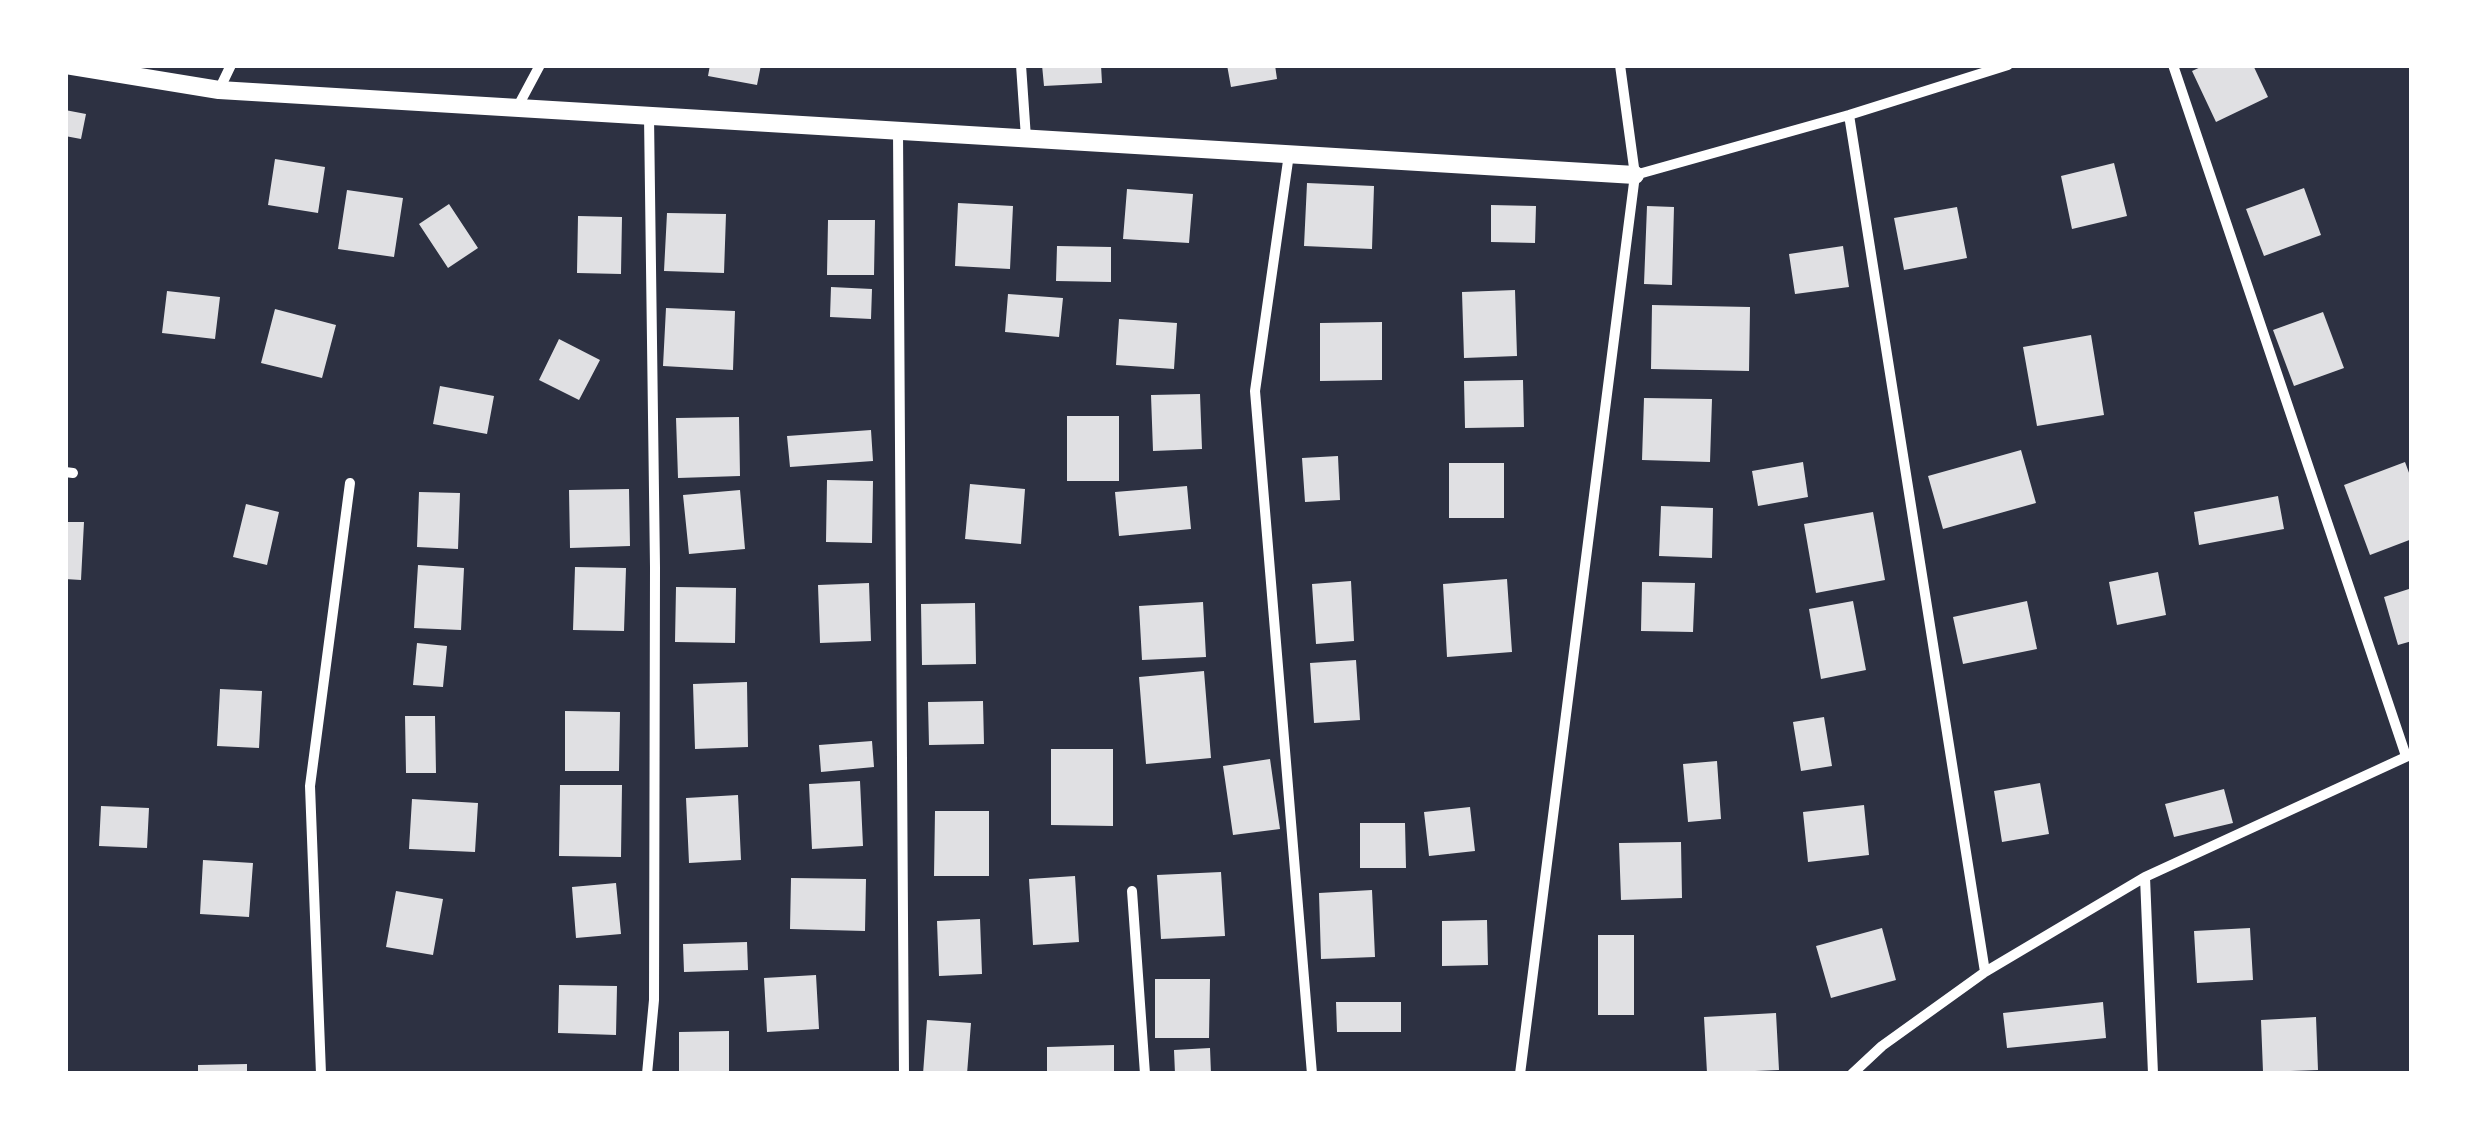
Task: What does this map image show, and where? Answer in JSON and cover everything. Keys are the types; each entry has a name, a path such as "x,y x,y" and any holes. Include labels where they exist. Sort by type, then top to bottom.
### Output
{"street":[{"path":"66,65 219,90 1636,175 2008,65"},
{"path":"219,90 230,65"},
{"path":"517,108 540,65"},
{"path":"1021,65 1026,138"},
{"path":"1520,1074 1636,175 1620,65"},
{"path":"1852,1074 1882,1046 1986,972 2145,877 2409,755 2173,65"},
{"path":"1849,115 1986,972"},
{"path":"648,1074 654,1000 655,566 650,116"},
{"path":"898,130 904,1074"},
{"path":"1289,154 1254,391 1312,1074"},
{"path":"321,1074 310,786 350,483"},
{"path":"2145,877 2153,1074"},
{"path":"1132,891 1145,1074"}],"building":[{"path":"710,65 761,65 757,85 708,76"},
{"path":"1042,65 1101,65 1102,83 1044,86"},
{"path":"1227,65 1275,65 1277,79 1231,87"},
{"path":"2205,65 2253,65 2268,97 2216,122 2192,71"},
{"path":"65,110 86,114 81,139 65,136"},
{"path":"275,159 325,167 318,213 268,205"},
{"path":"2114,163 2127,216 2072,229 2061,176"},
{"path":"1307,183 1374,186 1372,249 1304,246"},
{"path":"2304,188 2321,235 2264,256 2246,209"},
{"path":"1127,189 1193,194 1189,243 1123,239"},
{"path":"347,190 403,198 394,257 338,249"},
{"path":"958,203 1013,206 1010,269 955,266"},
{"path":"449,204 478,248 448,268 419,224"},
{"path":"1491,205 1536,206 1535,243 1491,242"},
{"path":"1647,206 1674,207 1672,285 1644,284"},
{"path":"1957,207 1967,258 1904,270 1894,218"},
{"path":"667,213 726,214 724,273 664,271"},
{"path":"578,216 622,217 621,274 577,273"},
{"path":"828,220 875,220 874,275 827,275"},
{"path":"1057,246 1111,247 1111,282 1056,281"},
{"path":"1843,246 1849,287 1795,294 1789,254"},
{"path":"831,287 872,289 871,319 830,317"},
{"path":"1515,290 1517,356 1464,358 1462,292"},
{"path":"167,291 220,297 215,339 162,333"},
{"path":"1008,294 1063,298 1059,337 1005,332"},
{"path":"1652,305 1750,307 1749,371 1651,369"},
{"path":"666,308 735,311 733,370 663,366"},
{"path":"275,309 336,325 322,378 261,363"},
{"path":"2323,312 2344,368 2294,386 2273,330"},
{"path":"1119,319 1177,323 1174,369 1116,365"},
{"path":"1382,322 1382,380 1320,381 1320,323"},
{"path":"2091,335 2104,415 2037,426 2023,347"},
{"path":"559,339 600,360 579,400 539,380"},
{"path":"1523,380 1524,427 1465,428 1464,381"},
{"path":"440,386 494,396 487,434 433,424"},
{"path":"1200,394 1202,449 1153,451 1151,395"},
{"path":"1644,398 1712,399 1710,462 1642,460"},
{"path":"1067,416 1119,416 1119,481 1067,481"},
{"path":"739,417 740,476 678,478 676,418"},
{"path":"871,430 873,461 790,467 787,436"},
{"path":"2021,450 2036,503 1943,529 1928,476"},
{"path":"1338,456 1340,500 1305,502 1302,458"},
{"path":"1803,462 1808,497 1758,506 1752,471"},
{"path":"2405,462 2412,481 2412,539 2370,555 2344,485"},
{"path":"1449,463 1504,463 1504,518 1449,518"},
{"path":"827,480 873,481 872,543 826,542"},
{"path":"970,484 1025,489 1021,544 965,539"},
{"path":"1187,486 1191,529 1119,536 1115,492"},
{"path":"629,489 630,546 570,548 569,490"},
{"path":"740,490 745,549 689,554 683,495"},
{"path":"419,492 460,493 458,549 417,547"},
{"path":"2278,496 2284,529 2199,545 2194,512"},
{"path":"246,504 279,512 267,565 233,557"},
{"path":"1661,506 1713,508 1712,558 1659,556"},
{"path":"1873,512 1885,580 1816,593 1804,524"},
{"path":"65,522 84,522 81,580 65,579"},
{"path":"418,565 464,568 461,630 414,628"},
{"path":"575,567 626,568 624,631 573,630"},
{"path":"2158,572 2166,615 2117,625 2109,582"},
{"path":"1507,579 1512,652 1447,657 1443,584"},
{"path":"1351,581 1354,641 1316,644 1312,584"},
{"path":"1642,582 1695,583 1693,632 1641,631"},
{"path":"869,583 871,641 820,643 818,585"},
{"path":"676,587 736,588 735,643 675,642"},
{"path":"2412,588 2412,641 2398,645 2384,597"},
{"path":"1853,601 1866,670 1821,679 1809,609"},
{"path":"2027,601 2037,649 1963,664 1953,617"},
{"path":"1203,602 1206,657 1142,660 1139,606"},
{"path":"975,603 976,664 922,665 921,604"},
{"path":"417,643 447,646 443,687 413,685"},
{"path":"1356,660 1360,720 1314,723 1310,663"},
{"path":"1204,671 1211,758 1146,764 1139,677"},
{"path":"747,682 748,747 695,749 693,684"},
{"path":"220,689 262,691 259,748 217,746"},
{"path":"983,701 984,744 929,745 928,702"},
{"path":"565,711 620,712 619,771 565,771"},
{"path":"405,716 435,716 436,773 406,773"},
{"path":"1824,717 1832,766 1801,771 1793,722"},
{"path":"872,741 874,767 821,772 819,745"},
{"path":"1051,749 1113,749 1113,826 1051,825"},
{"path":"1270,759 1280,829 1233,835 1223,766"},
{"path":"1717,761 1721,819 1688,822 1683,764"},
{"path":"860,781 863,846 812,849 809,784"},
{"path":"2040,783 2049,834 2002,842 1994,791"},
{"path":"560,785 622,785 621,857 559,856"},
{"path":"2224,789 2233,823 2174,837 2165,804"},
{"path":"738,795 741,860 689,863 686,798"},
{"path":"412,799 478,803 475,852 409,849"},
{"path":"1864,805 1869,855 1808,862 1803,812"},
{"path":"101,806 149,808 147,848 99,846"},
{"path":"1470,807 1475,851 1429,856 1424,812"},
{"path":"935,811 989,811 989,876 934,876"},
{"path":"1360,823 1405,823 1406,868 1360,868"},
{"path":"1681,842 1682,898 1621,900 1619,843"},
{"path":"203,860 253,863 249,917 200,914"},
{"path":"1221,872 1225,936 1161,939 1157,875"},
{"path":"1075,876 1079,942 1033,945 1029,879"},
{"path":"791,878 866,879 865,931 790,929"},
{"path":"616,883 621,934 576,938 572,887"},
{"path":"1372,890 1375,957 1321,959 1319,893"},
{"path":"396,891 443,899 433,955 386,947"},
{"path":"980,919 982,974 939,976 937,921"},
{"path":"1487,920 1488,965 1442,966 1442,921"},
{"path":"1882,928 1896,980 1831,998 1816,946"},
{"path":"2250,928 2253,980 2197,983 2194,931"},
{"path":"1598,935 1634,935 1634,1015 1598,1015"},
{"path":"747,942 748,970 684,972 683,944"},
{"path":"816,975 819,1029 767,1032 764,978"},
{"path":"1155,979 1210,979 1209,1038 1155,1038"},
{"path":"559,985 617,986 616,1035 558,1033"},
{"path":"1336,1002 1401,1002 1401,1032 1337,1032"},
{"path":"2103,1002 2106,1038 2007,1048 2003,1013"},
{"path":"1776,1013 1779,1070 1707,1073 1704,1017"},
{"path":"2316,1017 2318,1070 2263,1072 2261,1020"},
{"path":"927,1020 971,1023 967,1074 923,1074"},
{"path":"729,1031 729,1074 679,1074 679,1032"},
{"path":"1114,1045 1114,1074 1047,1074 1047,1047"},
{"path":"1210,1048 1211,1074 1175,1074 1174,1050"},
{"path":"247,1064 247,1074 198,1074 198,1065"}]}
